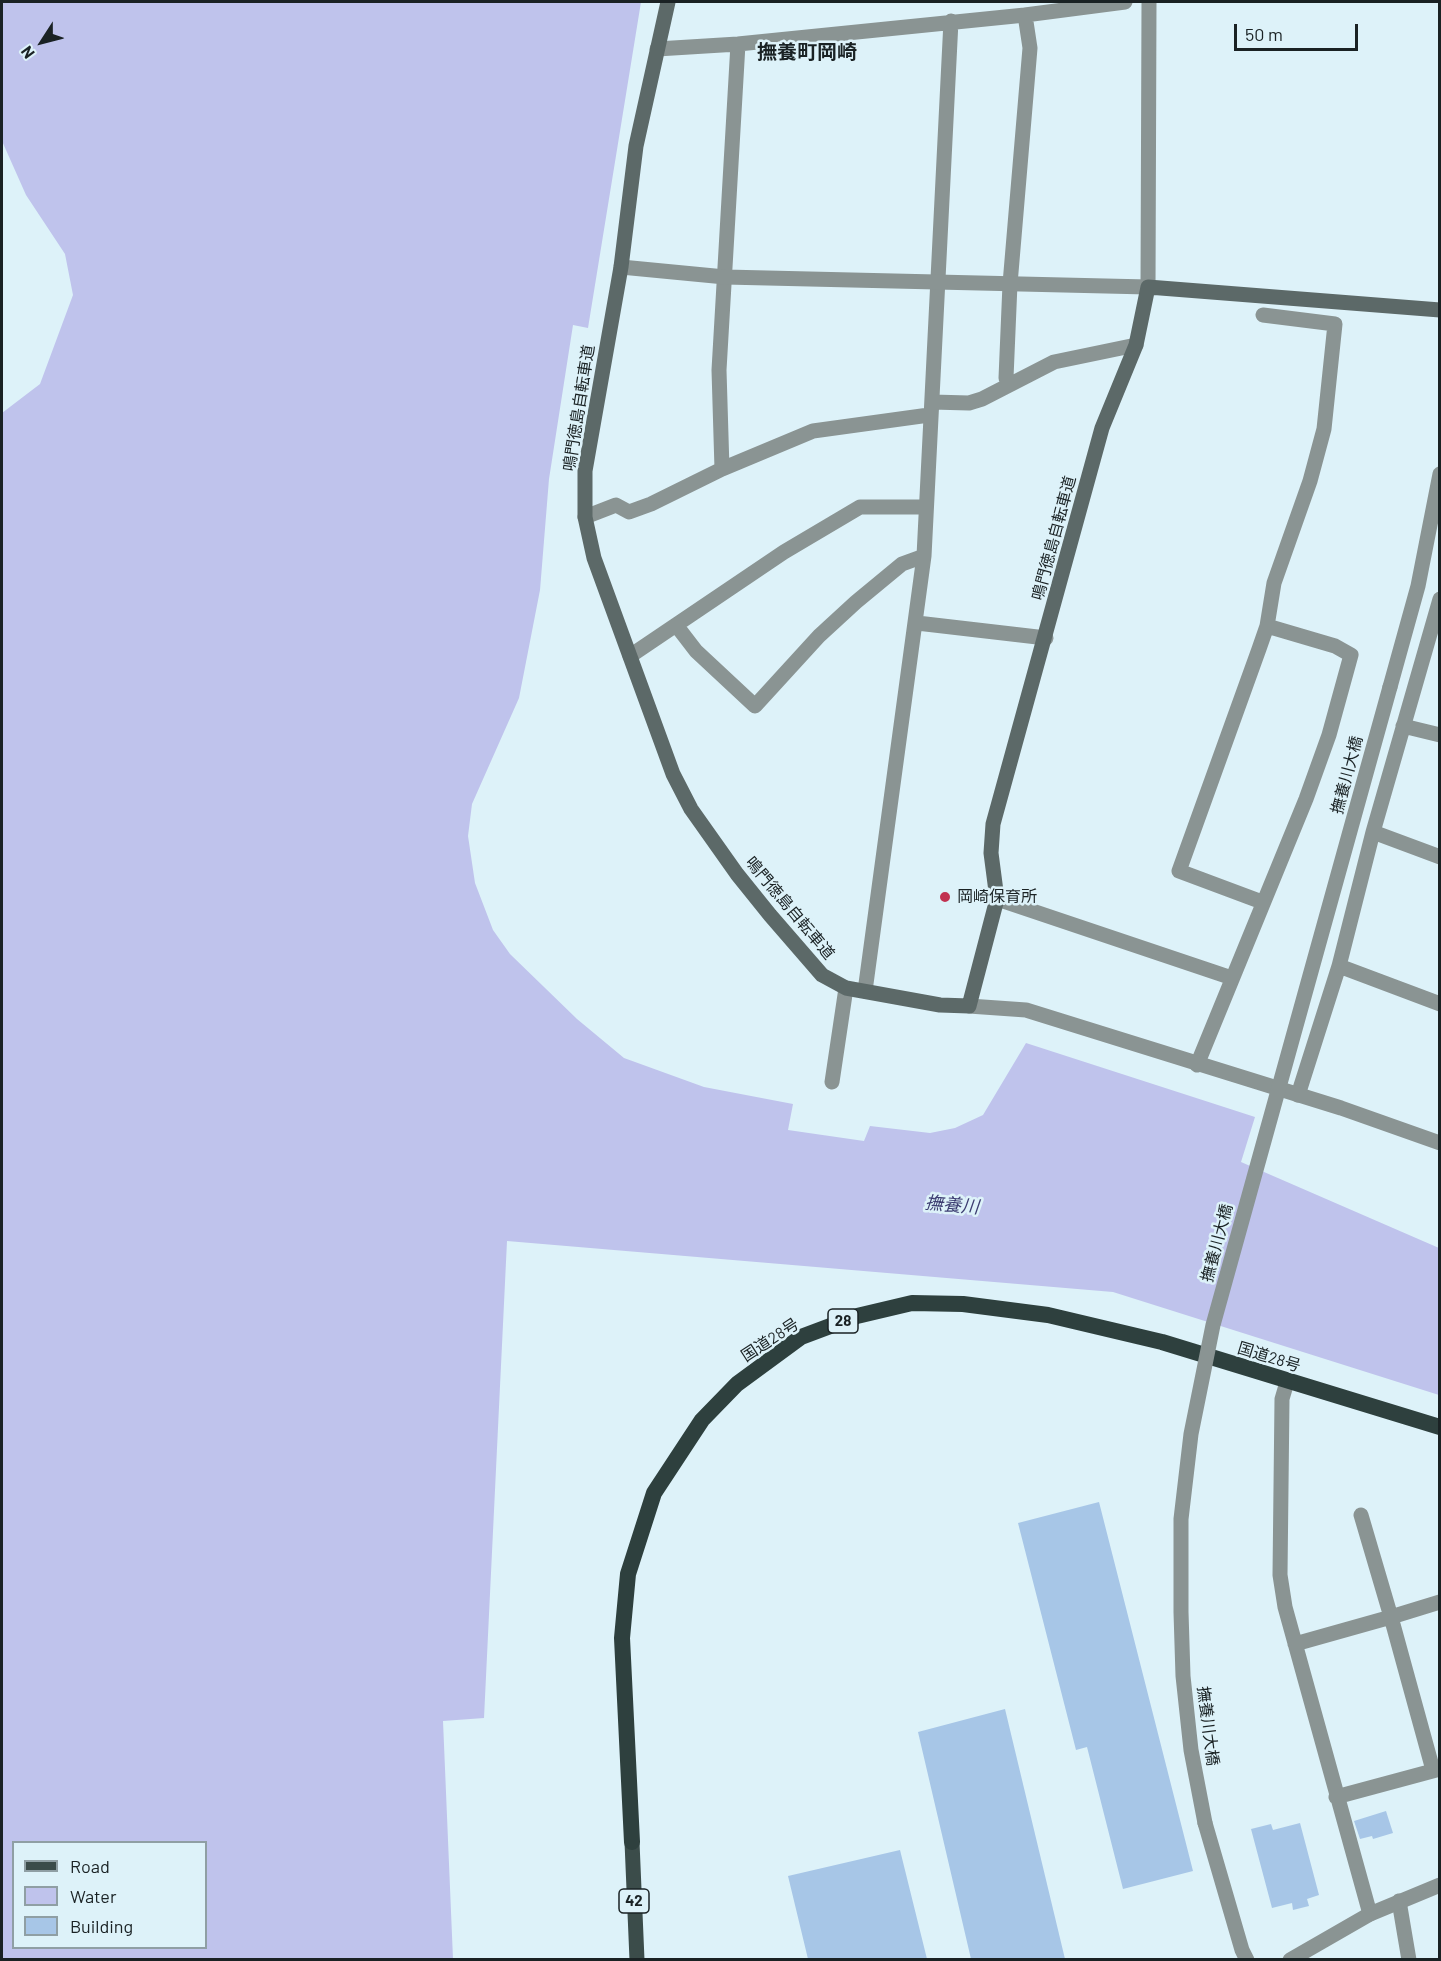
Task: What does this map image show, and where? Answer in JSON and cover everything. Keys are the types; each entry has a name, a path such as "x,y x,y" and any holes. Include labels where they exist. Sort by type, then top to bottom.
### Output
{"highway":[{"name":"国道28号","path":"632,1842 622,1638 628,1574 654,1493 702,1420 737,1384 801,1337 857,1316 912,1303 963,1304 1048,1315 1162,1342 1440,1427"}],"main road":[{"name":"鳴門徳島自転車道","path":"668,2 636,146 621,267 585,471 585,517 594,558 673,774 701,826 737,874 822,975 846,988 940,1005 969,1006 997,899 991,853 993,824 1102,428 1136,345 1148,287"},
{"path":"1148,287 1440,310"},
{"name":"42","path":"632,1842 637,1959"}],"street":[{"path":"657,49 738,44 1025,15 1068,5 1125,2"},
{"path":"621,267 725,277 1148,287 1149,2"},
{"path":"1011,384 1006,378 1010,284 1030,48 1025,15"},
{"path":"865,991 924,556 951,21"},
{"path":"722,469 719,370 738,44"},
{"path":"1262,902 1179,871 1220,764 1267,626 1274,584 1310,481 1324,429 1335,324 1263,315"},
{"path":"585,517 616,505 629,512 651,504 722,469 813,431 930,408 969,403 982,399 1054,362 1136,345"},
{"name":"撫養川大橋","path":"1247,1959 1242,1950 1205,1823 1191,1750 1183,1676 1181,1519 1191,1434 1213,1325 1418,586 1440,474"},
{"path":"630,656 784,552 860,507 926,507"},
{"path":"676,625 696,651 755,706 819,636 856,602 902,564 924,556"},
{"path":"1298,1095 1339,966 1373,832 1440,599"},
{"path":"916,623 1046,638"},
{"path":"1197,1065 1306,799 1329,735 1351,655 1335,646 1267,626"},
{"path":"1403,726 1440,735"},
{"path":"1373,832 1440,857"},
{"path":"997,899 1232,978"},
{"path":"1339,966 1440,1004"},
{"path":"832,1082 846,988"},
{"path":"969,1006 1026,1010 1298,1095 1440,1143"},
{"path":"1287,1382 1282,1399 1280,1575 1295,1644 1370,1914"},
{"path":"1336,1797 1436,1769 1361,1515"},
{"path":"1295,1644 1440,1602"},
{"path":"1290,1959 1370,1914 1440,1885"},
{"path":"1399,1901 1409,1959"}],"water":[{"name":"撫養川","path":"2,2 641,2 588,328 573,325 549,479 540,590 519,698 472,804 468,836 475,883 493,930 510,954 577,1019 624,1058 704,1087 793,1104 788,1130 864,1141 870,1126 930,1133 955,1128 983,1115 1026,1043 1255,1117 1241,1162 1439,1248 1439,1395 1113,1292 507,1241 484,1718 443,1721 453,1959 2,1960 2,413 40,384 73,295 65,254 26,195 2,141"}],"building":[{"path":"1099,1502 1193,1871 1123,1889 1087,1747 1076,1750 1018,1523"},
{"path":"1005,1709 1065,1959 971,1959 918,1732"},
{"path":"1386,1811 1393,1833 1373,1839 1372,1836 1360,1839 1354,1821"},
{"path":"1300,1823 1319,1895 1307,1899 1309,1906 1293,1910 1292,1903 1272,1908 1251,1829 1271,1824 1273,1830"},
{"path":"900,1850 927,1959 808,1959 788,1876"}],"place":[{"name":"岡崎保育所","path":"945,897"}],"district":[{"name":"撫養町岡崎","path":"807,52"}]}
